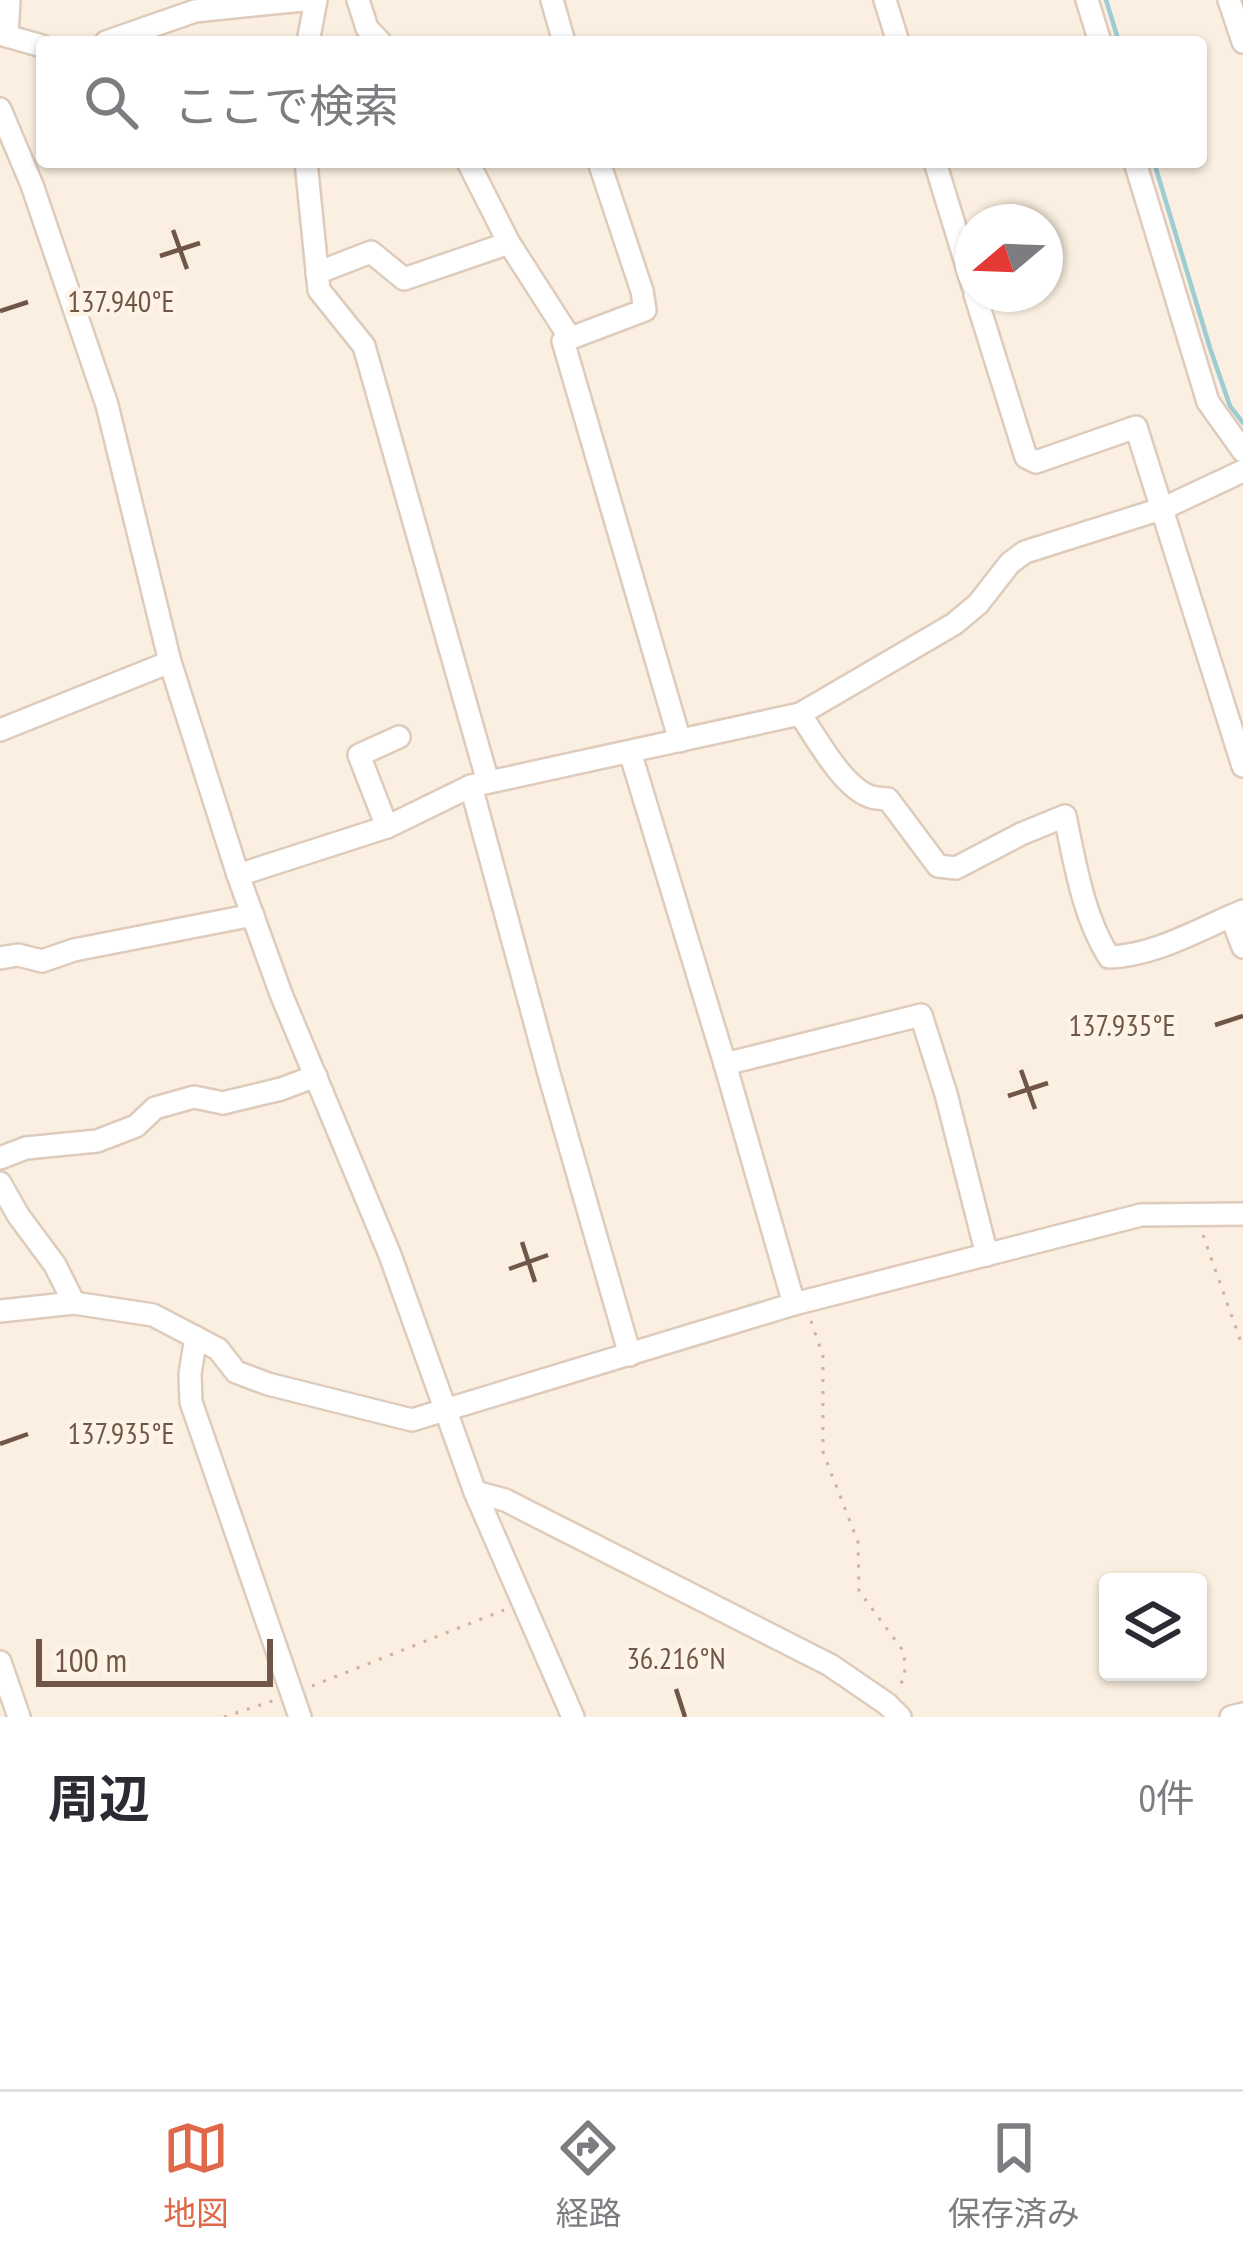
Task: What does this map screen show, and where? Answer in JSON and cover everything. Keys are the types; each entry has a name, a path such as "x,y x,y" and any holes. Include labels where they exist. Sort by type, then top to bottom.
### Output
{"street":[{"path":"8,0 4,35 36,44"},
{"path":"123,36 195,11 302,0"},
{"path":"309,36 316,0"},
{"path":"358,0 374,36"},
{"path":"552,0 562,36"},
{"path":"885,0 896,36"},
{"path":"1087,0 1098,36"},
{"path":"1229,0 1243,42"},
{"path":"3,123 32,185 107,405 170,662 238,875 281,994 390,1255 475,1492 573,1717"},
{"path":"307,168 319,290 364,346 480,784 549,1074 631,1355"},
{"path":"471,168 509,243 571,338"},
{"path":"600,168 645,310 563,341 680,741"},
{"path":"937,168 955,228"},
{"path":"1137,168 1208,402 1243,451"},
{"path":"317,272 371,252 404,279 509,243"},
{"path":"981,312 1026,457 1036,462 1136,427 1243,766"},
{"path":"238,875 387,827 480,784 800,714 954,624 1025,552 1164,508 1243,471"},
{"path":"0,730 170,662"},
{"path":"800,714 853,785 868,796 888,799 938,866 956,868 1065,816 1079,882 1109,957 1174,941 1237,914 1243,947"},
{"path":"387,827 359,755 399,737"},
{"path":"630,752 799,1303"},
{"path":"0,958 42,961 74,950 253,915"},
{"path":"725,1064 921,1016 987,1255"},
{"path":"0,1158 26,1148 97,1142 136,1126 155,1108 194,1097 223,1103 316,1076"},
{"path":"0,1183 55,1265 74,1303"},
{"path":"0,1311 74,1303 153,1316 218,1349 236,1372 412,1420 799,1303 1141,1215 1243,1214"},
{"path":"196,1337 191,1402 300,1717"},
{"path":"475,1492 505,1499 809,1655 893,1710"},
{"path":"0,1662 19,1717"},
{"path":"1231,1717 1243,1714"}],"path":[{"path":"1198,1216 1243,1348"},
{"path":"799,1303 823,1356 823,1452 858,1542 859,1591 904,1652 905,1677 893,1710"},
{"path":"224,1717 522,1602"}],"waterway":[{"path":"1106,0 1117,36"},
{"path":"1156,168 1210,348 1230,406 1243,423"}]}
